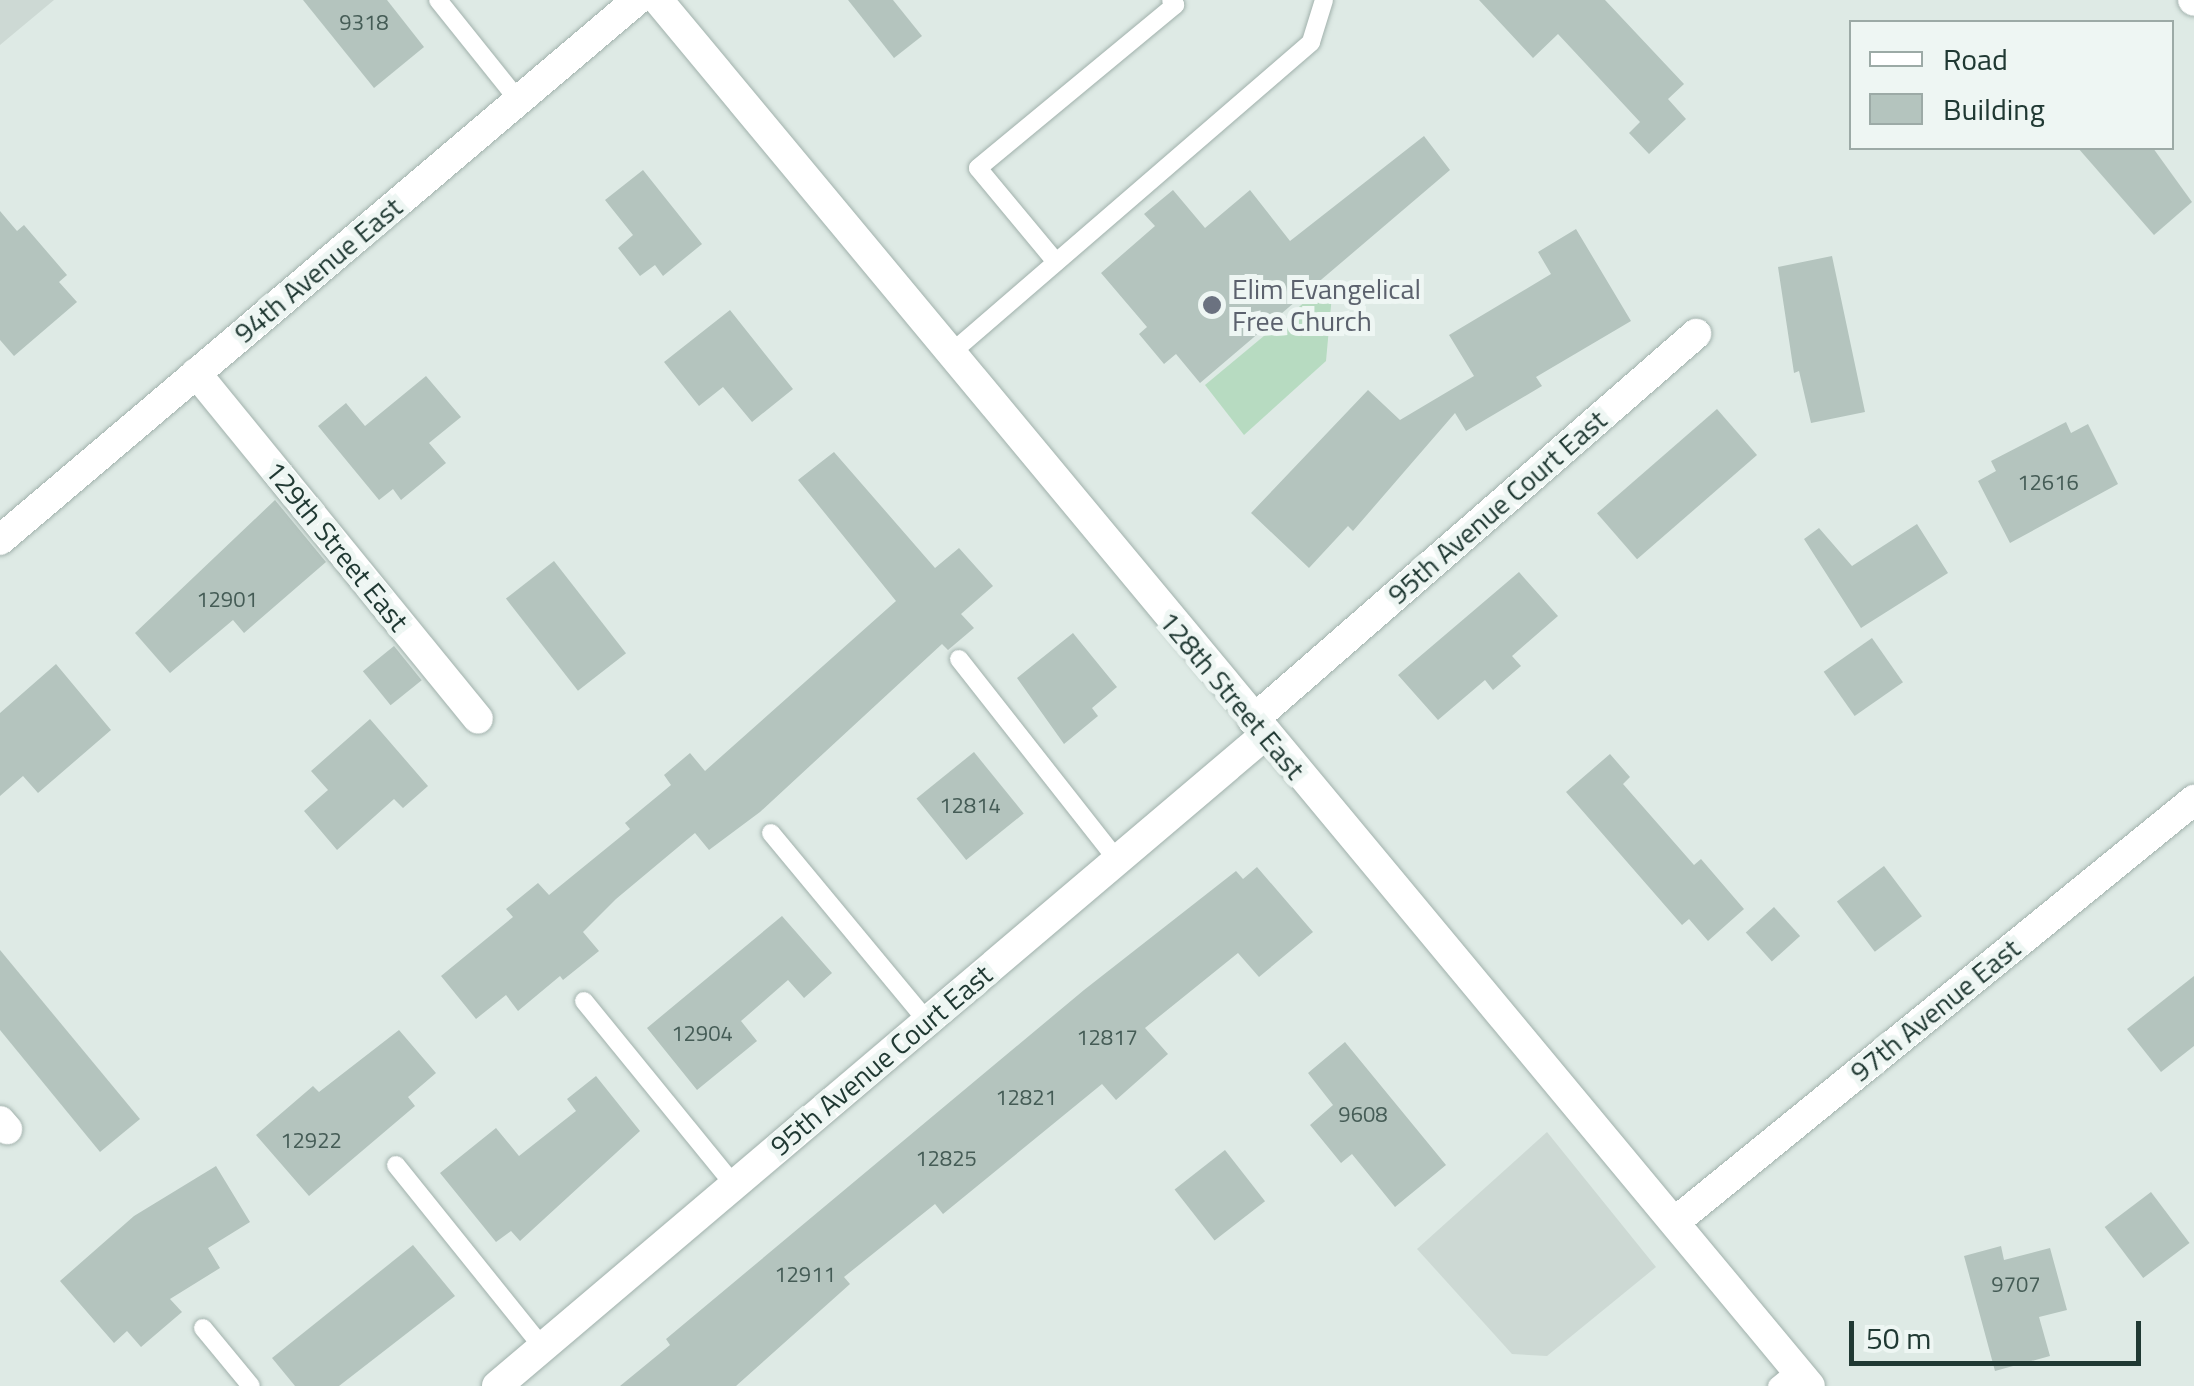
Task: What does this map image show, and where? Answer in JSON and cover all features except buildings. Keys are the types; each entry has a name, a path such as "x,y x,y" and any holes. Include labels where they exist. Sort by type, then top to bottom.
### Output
{"street":[{"name":"94th Avenue East","path":"0,540 637,0"},
{"name":"128th Street East","path":"658,0 1259,727 1676,1221 1795,1380"},
{"name":"95th Avenue Court East","path":"498,1386 1118,860 1259,727 1696,334"},
{"name":"129th Street East","path":"196,374 478,719"},
{"name":"97th Avenue East","path":"1676,1221 2194,800"}],"lane":[{"path":"438,0 518,100"},
{"path":"1056,262 978,168 1175,5 1171,0"},
{"path":"950,354 1312,42 1324,0"},
{"path":"959,660 1118,860"},
{"path":"772,833 928,1021"},
{"path":"584,1001 734,1185"},
{"path":"396,1164 543,1348"},
{"path":"203,1328 251,1386"}],"shaded area":[{"path":"0,0 54,0 0,45"},
{"path":"1547,1132 1656,1267 1547,1356 1512,1354 1417,1249"}],"green space":[{"path":"1324,286 1332,295 1326,361 1244,435 1205,385"}],"place":[{"name":"Elim Evangelical Free Church","path":"1212,305"}]}
